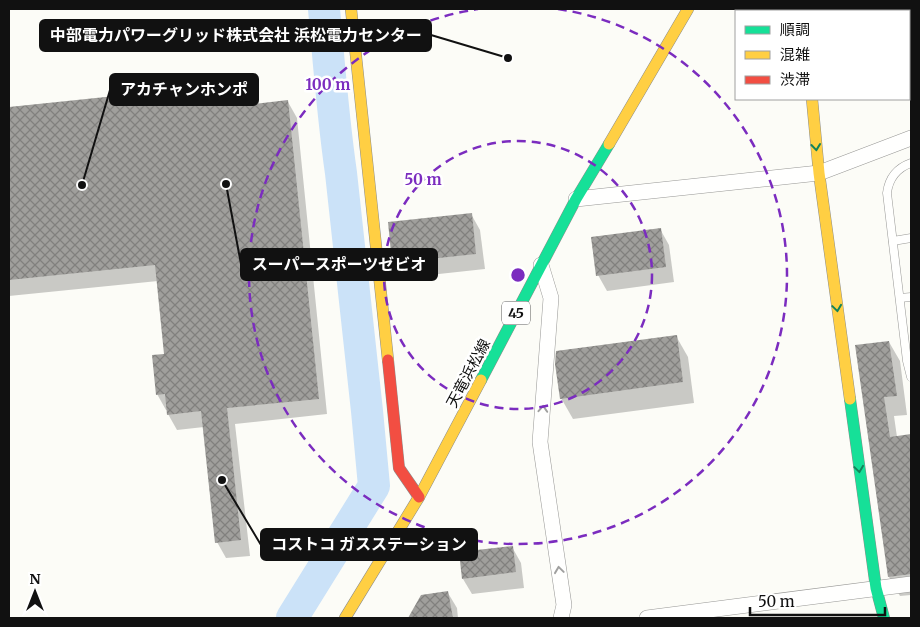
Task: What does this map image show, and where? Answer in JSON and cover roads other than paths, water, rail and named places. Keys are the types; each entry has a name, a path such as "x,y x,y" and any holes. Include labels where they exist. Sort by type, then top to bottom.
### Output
{"street":[{"path":"351,9 399,468 419,497"},
{"name":"天竜浜松線","path":"345,618 419,497 576,199 688,9"},
{"path":"812,100 819,173 876,588 884,618"},
{"path":"576,199 819,173 911,138"},
{"path":"541,265 551,298 540,442 564,605 561,618"},
{"path":"647,618 911,584"}],"lane":[{"path":"911,163 902,166 888,182 887,193 907,362 911,377"},
{"path":"893,241 911,238"},
{"path":"900,298 911,297"}],"waterway":[{"path":"292,618 374,486 333,111 324,9"}],"place":[{"name":"中部電力パワーグリッド株式会社 浜松電力センター","path":"508,58"},
{"name":"スーパースポーツゼビオ","path":"226,184"},
{"name":"アカチャンホンポ","path":"82,185"},
{"name":"コストコ ガスステーション","path":"222,480"}]}
